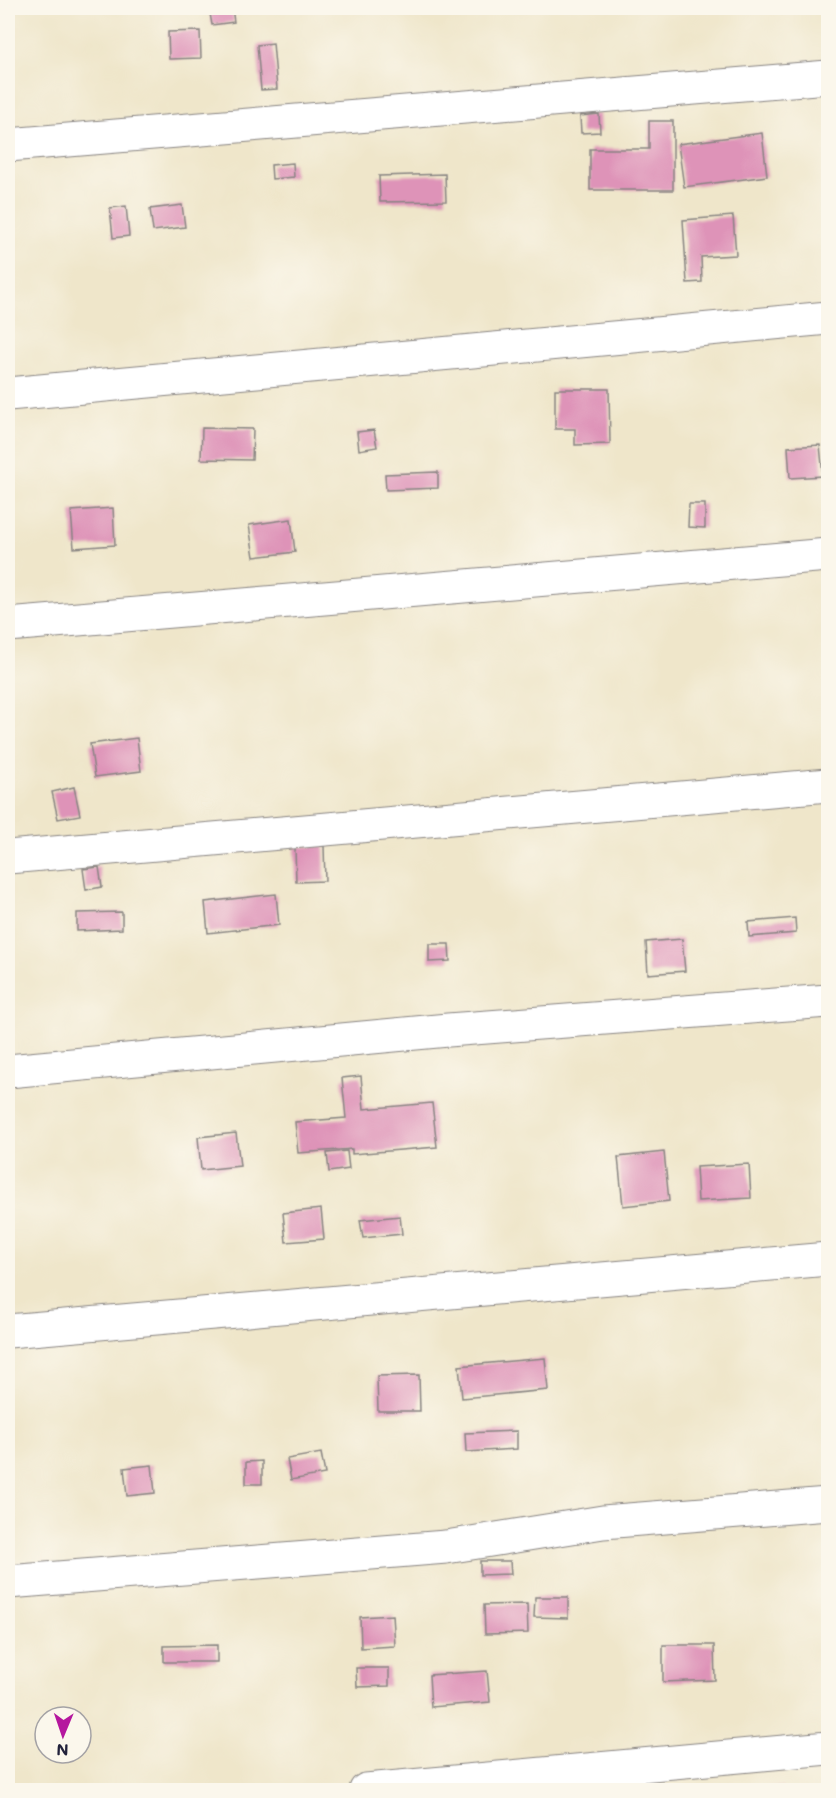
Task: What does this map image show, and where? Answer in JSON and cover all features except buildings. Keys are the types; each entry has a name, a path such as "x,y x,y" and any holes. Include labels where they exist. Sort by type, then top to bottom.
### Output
{"street":[{"path":"8,145 828,77"},
{"path":"8,394 828,318"},
{"path":"8,625 828,555"},
{"path":"8,857 828,785"},
{"path":"8,1071 448,1030 828,1001"},
{"path":"8,1331 828,1258"},
{"path":"8,1582 446,1547 603,1522 828,1503"},
{"path":"366,1791 828,1748"}]}
